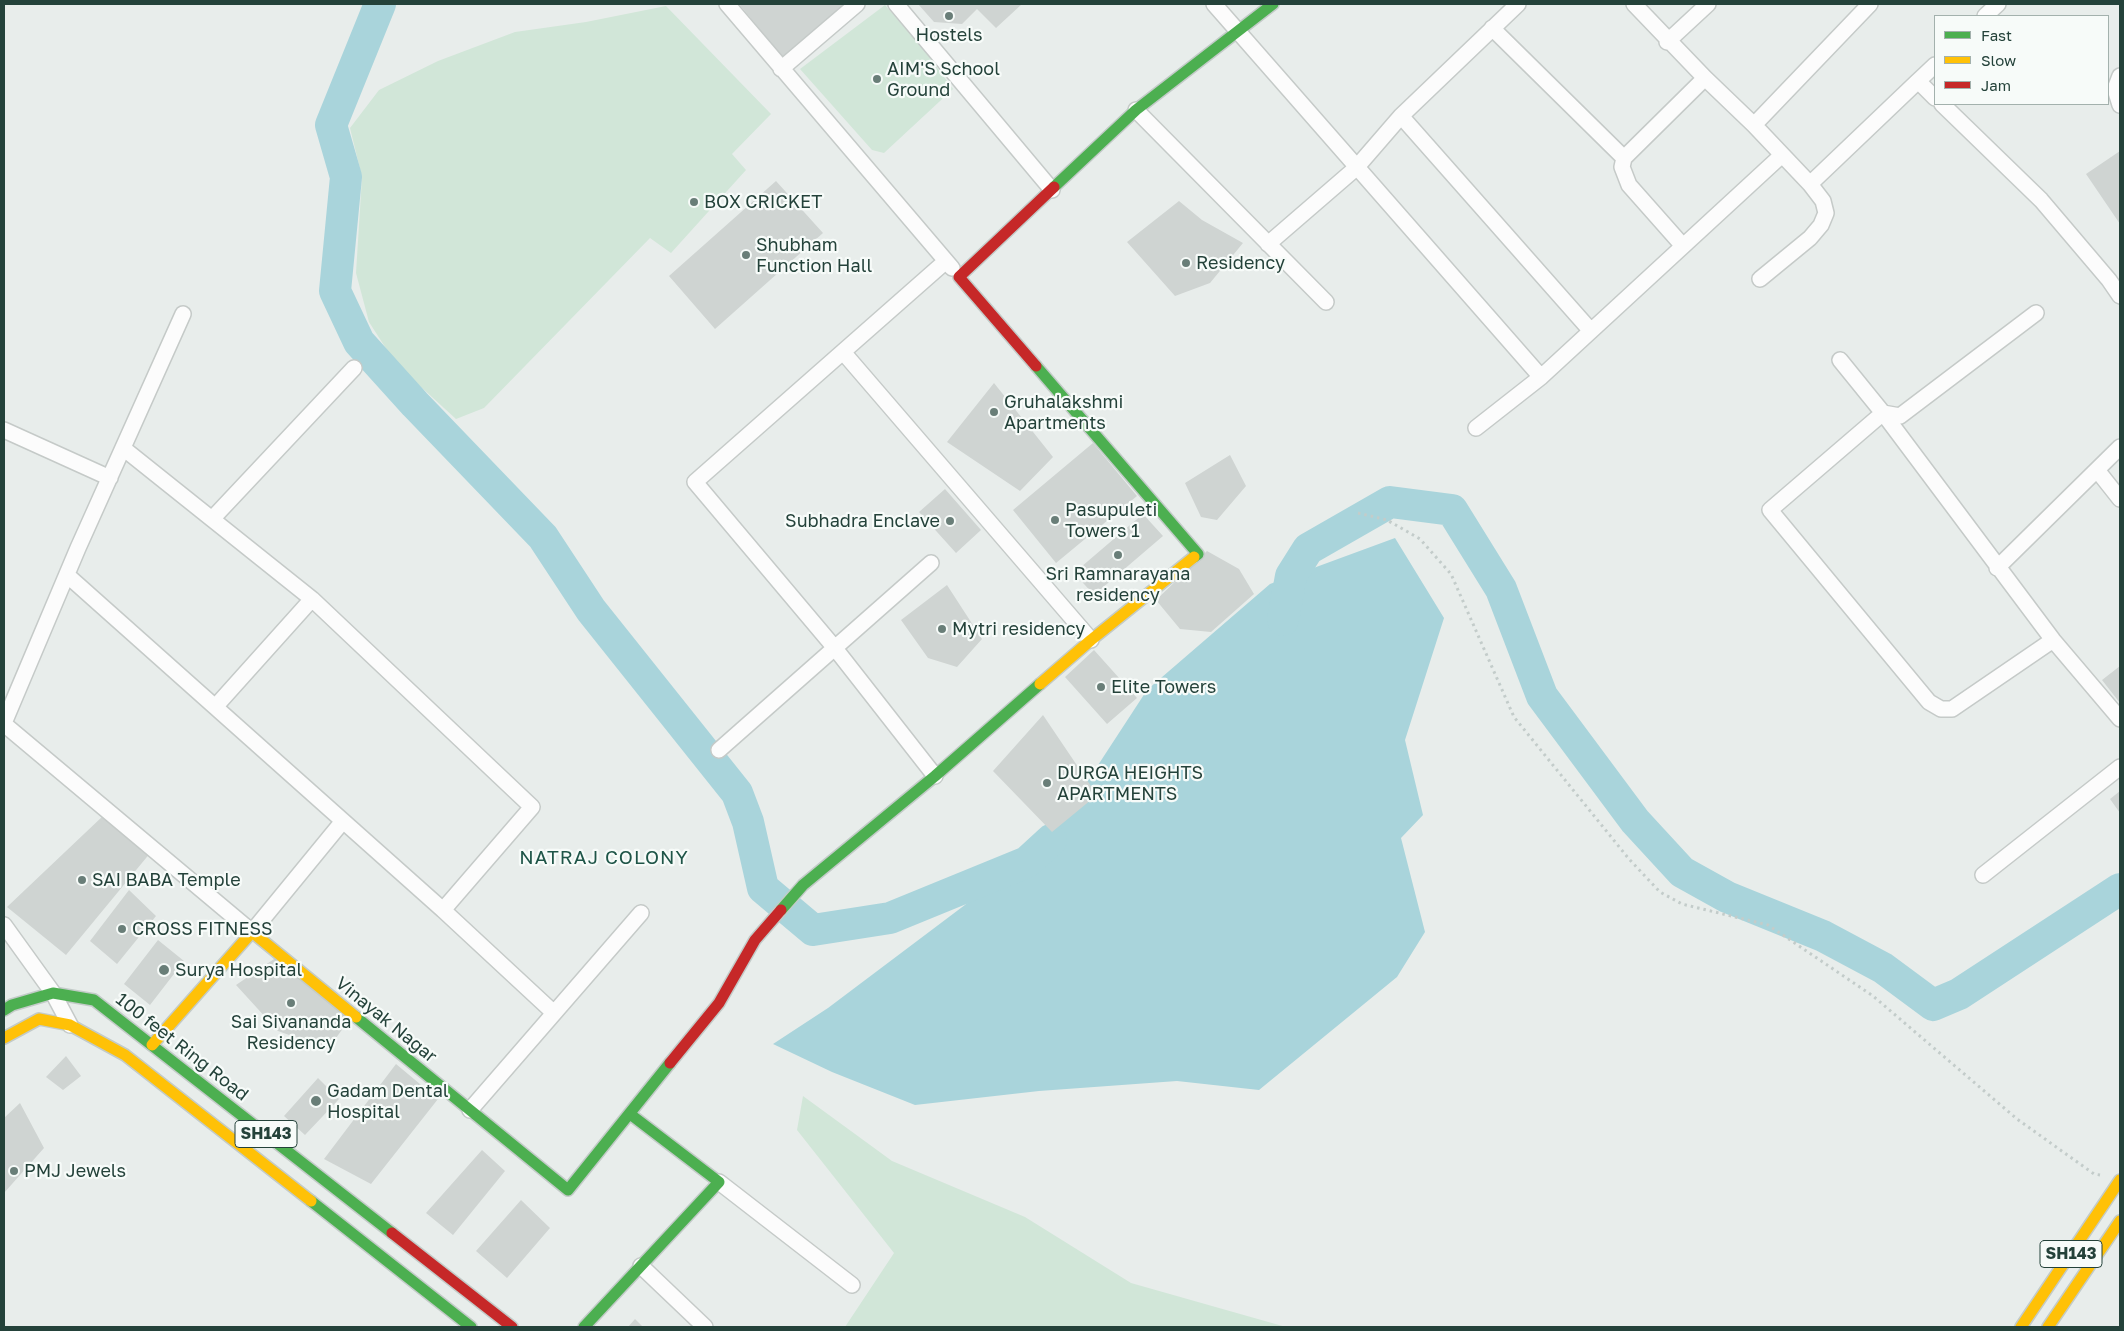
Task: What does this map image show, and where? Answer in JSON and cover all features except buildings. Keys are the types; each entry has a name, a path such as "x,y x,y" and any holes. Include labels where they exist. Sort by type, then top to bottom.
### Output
{"street":[{"path":"727,4 781,70 1198,554 1091,640 935,776 803,885 755,940 719,1003 630,1114 852,1285"},
{"path":"781,70 857,4"},
{"path":"896,4 1052,190"},
{"path":"1214,4 1541,377"},
{"path":"959,277 1136,110 1273,4"},
{"path":"1268,244 1356,168 1401,116 1518,4"},
{"path":"1634,4 1668,42 1754,125 1810,184 1823,201 1826,212 1821,225 1810,238 1760,279"},
{"path":"1668,42 1708,4"},
{"path":"1754,125 1870,4"},
{"path":"1986,15 1998,4"},
{"path":"1492,28 1624,158"},
{"path":"1810,184 1934,66"},
{"path":"2120,76 2115,89 2120,105"},
{"path":"1683,246 1629,185 1622,168 1624,158 1704,78"},
{"path":"1918,81 1934,97"},
{"path":"1943,105 2041,200 2120,296"},
{"path":"1136,110 1326,302"},
{"path":"1401,116 1591,331"},
{"path":"1476,428 1541,377 1782,155"},
{"path":"935,776 834,647 695,482 946,262"},
{"path":"1883,413 1900,416 2036,312"},
{"path":"183,314 66,575 4,724 252,932"},
{"path":"843,352 1091,640"},
{"path":"1840,360 1883,413 1997,568 2053,640 2120,719"},
{"path":"212,519 354,368"},
{"path":"1883,413 1770,510 1929,702 1941,709 1952,709 2053,640"},
{"path":"4,430 110,478"},
{"path":"1997,568 2120,447"},
{"path":"123,448 312,599 532,807 443,910"},
{"path":"2097,470 2120,500"},
{"path":"719,750 931,563"},
{"path":"66,575 216,706 443,910 554,1013"},
{"path":"216,706 312,599"},
{"path":"1983,875 2120,767"},
{"path":"152,1045 252,932 344,821"},
{"path":"470,1110 641,913"},
{"path":"4,925 53,993 70,1025"},
{"name":"Vinayak Nagar","path":"252,932 568,1190 630,1114"},
{"name":"100 feet Ring Road","path":"4,1010 12,1005 53,993 94,1000 512,1327"},
{"name":"SH143","path":"4,1038 39,1019 70,1025 125,1055 471,1327"},
{"name":"SH143","path":"2021,1327 2120,1180"},
{"path":"584,1327 719,1182"},
{"name":"SH143","path":"2048,1327 2120,1221"},
{"path":"640,1266 705,1327"}],"path":[{"path":"1358,513 1387,520 1420,539 1450,574 1514,717 1629,859 1660,892 1682,904 1768,925 1873,996 2017,1119 2094,1174 2102,1175"}],"green space":[{"name":"AIM'S School Ground","path":"885,5 924,50 953,89 884,153 872,150 800,69"},
{"path":"666,6 771,114 732,154 746,170 671,253 650,238 484,408 456,419 396,364 369,322 356,273 362,177 350,128 379,90 438,61 515,32 586,22"},
{"path":"803,1096 892,1161 1025,1217 1131,1283 1286,1327 845,1327 894,1253 797,1130"}],"water":[{"path":"1395,538 1444,618 1405,740 1423,815 1401,838 1425,932 1397,977 1259,1090 1177,1081 1039,1091 915,1105 832,1072 773,1044 828,1008 1022,862 1087,782 1147,690 1270,584"}],"waterway":[{"path":"380,4 331,125 346,177 335,291 359,342 415,404 543,537 591,610 737,793 748,822 763,888 813,930 890,918 1027,862 1051,840"},
{"path":"1283,620 1291,576 1308,549 1390,502 1452,510 1501,589 1542,696 1635,821 1682,872 1727,897 1823,936 1883,968 1933,1005 1959,994 2120,889"}],"traffic: fast":[{"path":"1054,187 1136,110 1273,4"},
{"path":"1036,366 1198,554 1194,557"},
{"path":"781,910 803,885 935,776 1040,684"},
{"path":"4,1010 12,1005 53,993 94,1000 392,1233"},
{"path":"356,1017 568,1190 670,1063"},
{"path":"584,1327 719,1182 630,1114"},
{"path":"311,1201 471,1327"}],"traffic: slow":[{"path":"1040,684 1194,557"},
{"path":"152,1045 252,932 356,1017"},
{"path":"4,1038 39,1019 70,1025 125,1055 311,1201"},
{"path":"2021,1327 2120,1180"},
{"path":"2048,1327 2120,1221"}],"traffic: jam":[{"path":"1036,366 959,277 1054,187"},
{"path":"670,1063 719,1003 755,940 781,910"},
{"path":"392,1233 512,1327"}],"place":[{"name":"Hostels","path":"949,16"},
{"name":"AIM'S School Ground","path":"877,79"},
{"name":"BOX CRICKET","path":"694,202"},
{"name":"Shubham Function Hall","path":"746,255"},
{"name":"Residency","path":"1186,263"},
{"name":"Gruhalakshmi Apartments","path":"994,412"},
{"name":"Pasupuleti Towers 1","path":"1055,520"},
{"name":"Subhadra Enclave","path":"950,521"},
{"name":"Sri Ramnarayana residency","path":"1118,555"},
{"name":"Mytri residency","path":"942,629"},
{"name":"Elite Towers","path":"1101,687"},
{"name":"DURGA HEIGHTS APARTMENTS","path":"1047,783"},
{"name":"SAI BABA Temple","path":"82,880"},
{"name":"CROSS FITNESS","path":"122,929"},
{"name":"Surya Hospital","path":"164,970"},
{"name":"Sai Sivananda Residency","path":"291,1003"},
{"name":"Gadam Dental Hospital","path":"316,1101"},
{"name":"PMJ Jewels","path":"14,1171"}],"district":[{"name":"NATRAJ COLONY","path":"604,858"}]}
